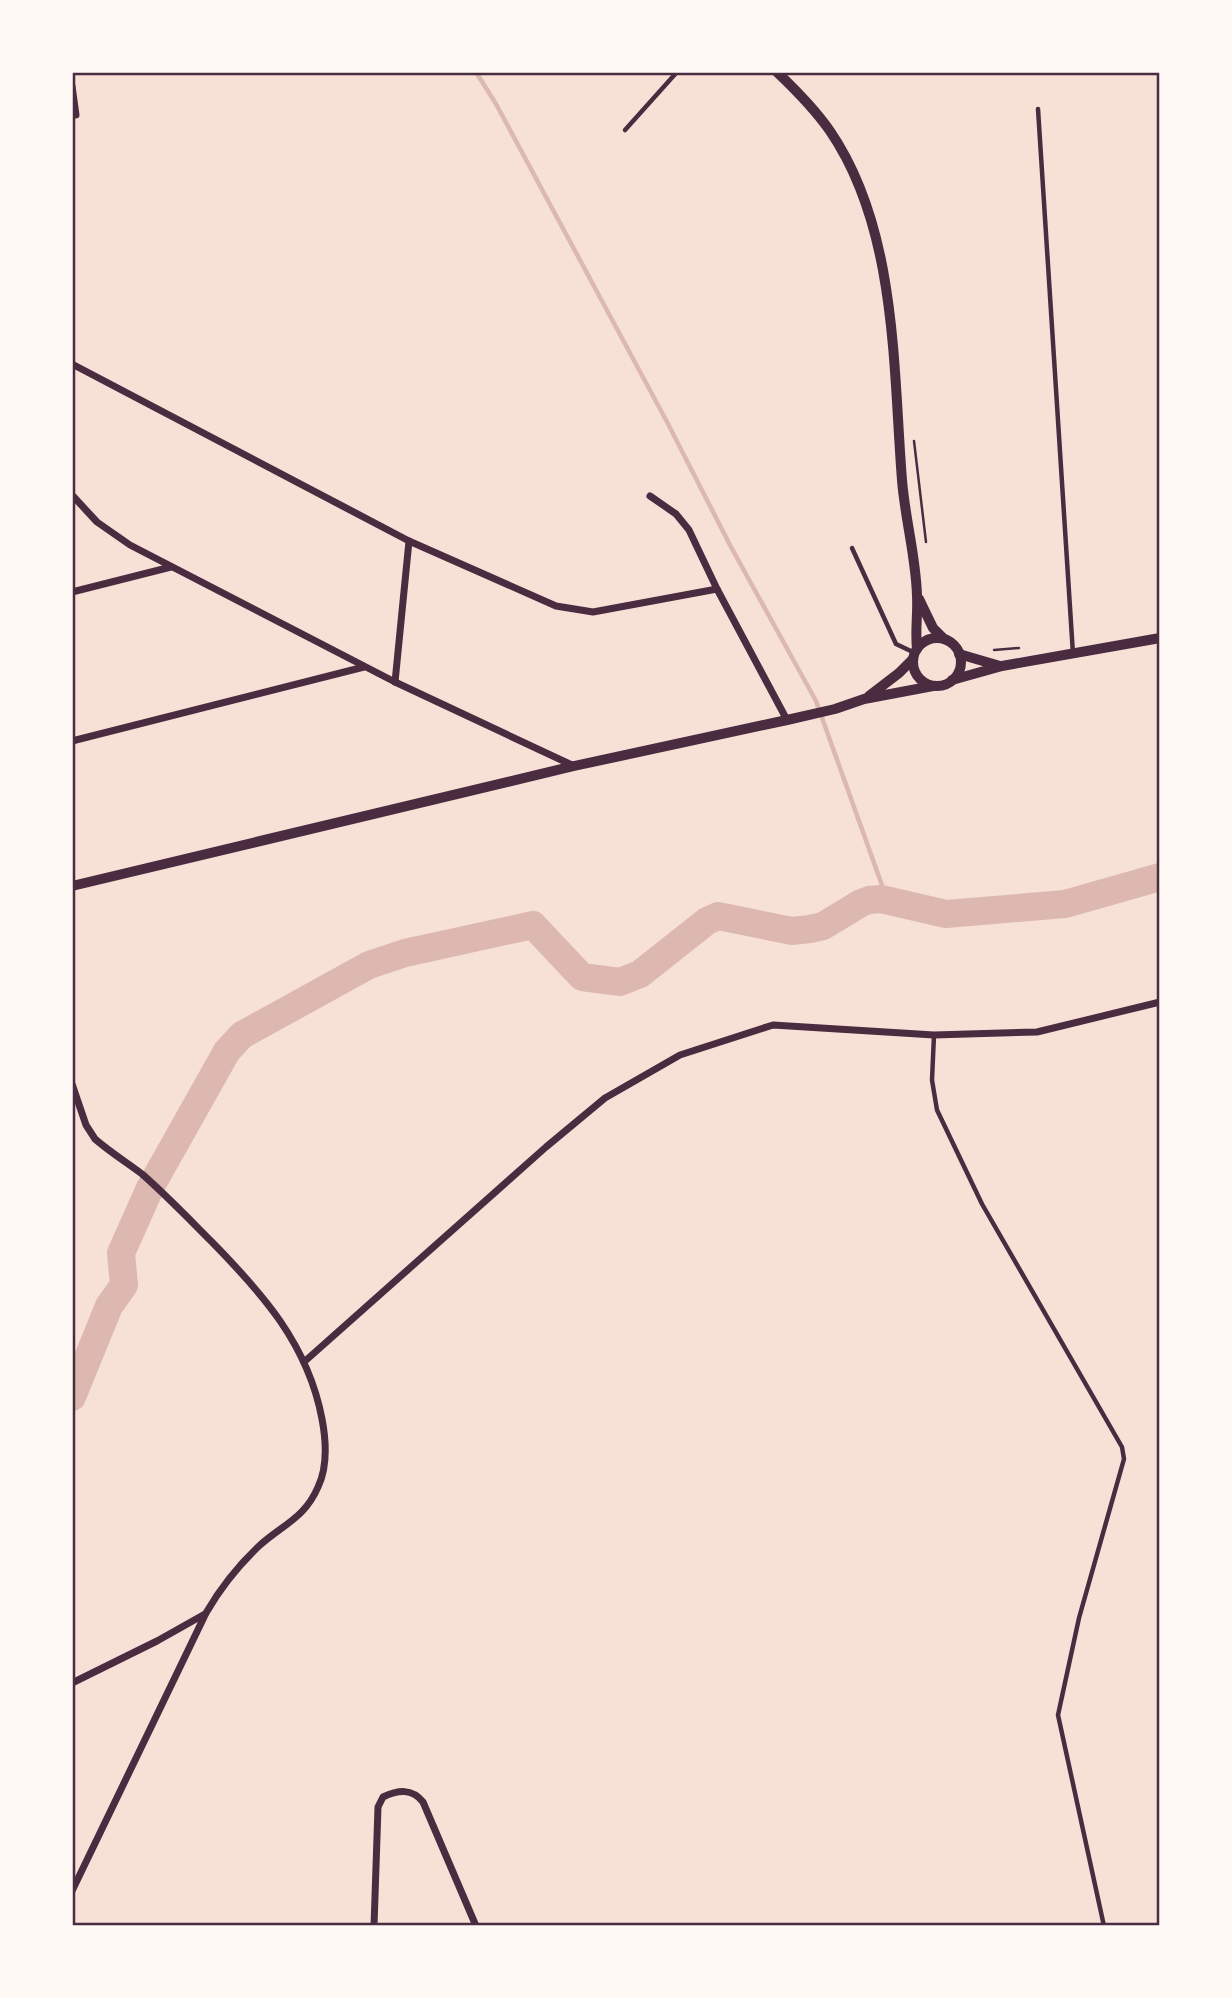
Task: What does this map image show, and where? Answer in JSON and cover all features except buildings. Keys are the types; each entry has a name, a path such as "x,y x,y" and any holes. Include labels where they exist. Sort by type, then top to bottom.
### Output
{"street":[{"path":"778,72 810,104 832,133 851,169 878,245 887,297 903,494 917,596 915,654 918,676 933,686"},
{"path":"72,86 76,115"},
{"path":"72,364 409,541 556,606 593,612 717,589"},
{"path":"72,495 97,522 130,545 394,682 574,766"},
{"path":"650,496 676,514 688,530 786,720"},
{"path":"394,682 409,541"},
{"path":"72,592 171,567"},
{"path":"917,596 933,628 952,643 960,654 960,668 952,680"},
{"path":"72,886 574,766 835,709 864,699 943,685 1002,666 1160,638"},
{"path":"864,699 892,679 929,639 944,639"},
{"path":"960,654 1002,666"},
{"path":"72,741 365,667"},
{"path":"304,1362 605,1098 680,1055 773,1026 934,1035 1037,1032 1160,1002"},
{"path":"72,1084 86,1125 95,1139 173,1202 263,1296 304,1362 318,1398 325,1432 325,1463 319,1485 307,1508 261,1545 223,1584 206,1612 72,1891"},
{"path":"72,1683 157,1641 206,1612"},
{"path":"374,1926 378,1807 383,1797 405,1791 416,1793 423,1802 476,1926"}],"lane":[{"path":"625,130 677,72"},
{"path":"1038,109 1073,655"},
{"path":"852,548 897,643 915,654"},
{"path":"934,1035 932,1080 937,1110 982,1204 1122,1447 1124,1459 1079,1618 1058,1715 1104,1926"}],"path":[{"path":"914,438 927,548"},
{"path":"995,650 1021,648"}],"waterway":[{"path":"476,72 496,104 731,547 816,701 883,888 881,899"},
{"path":"72,1397 109,1306 124,1285 121,1253 150,1188 227,1051 242,1035 369,965 405,953 533,925 582,977 620,982 640,974 707,921 718,916 792,931 823,926 869,900 881,899 946,914 1065,904 1160,877"}]}
